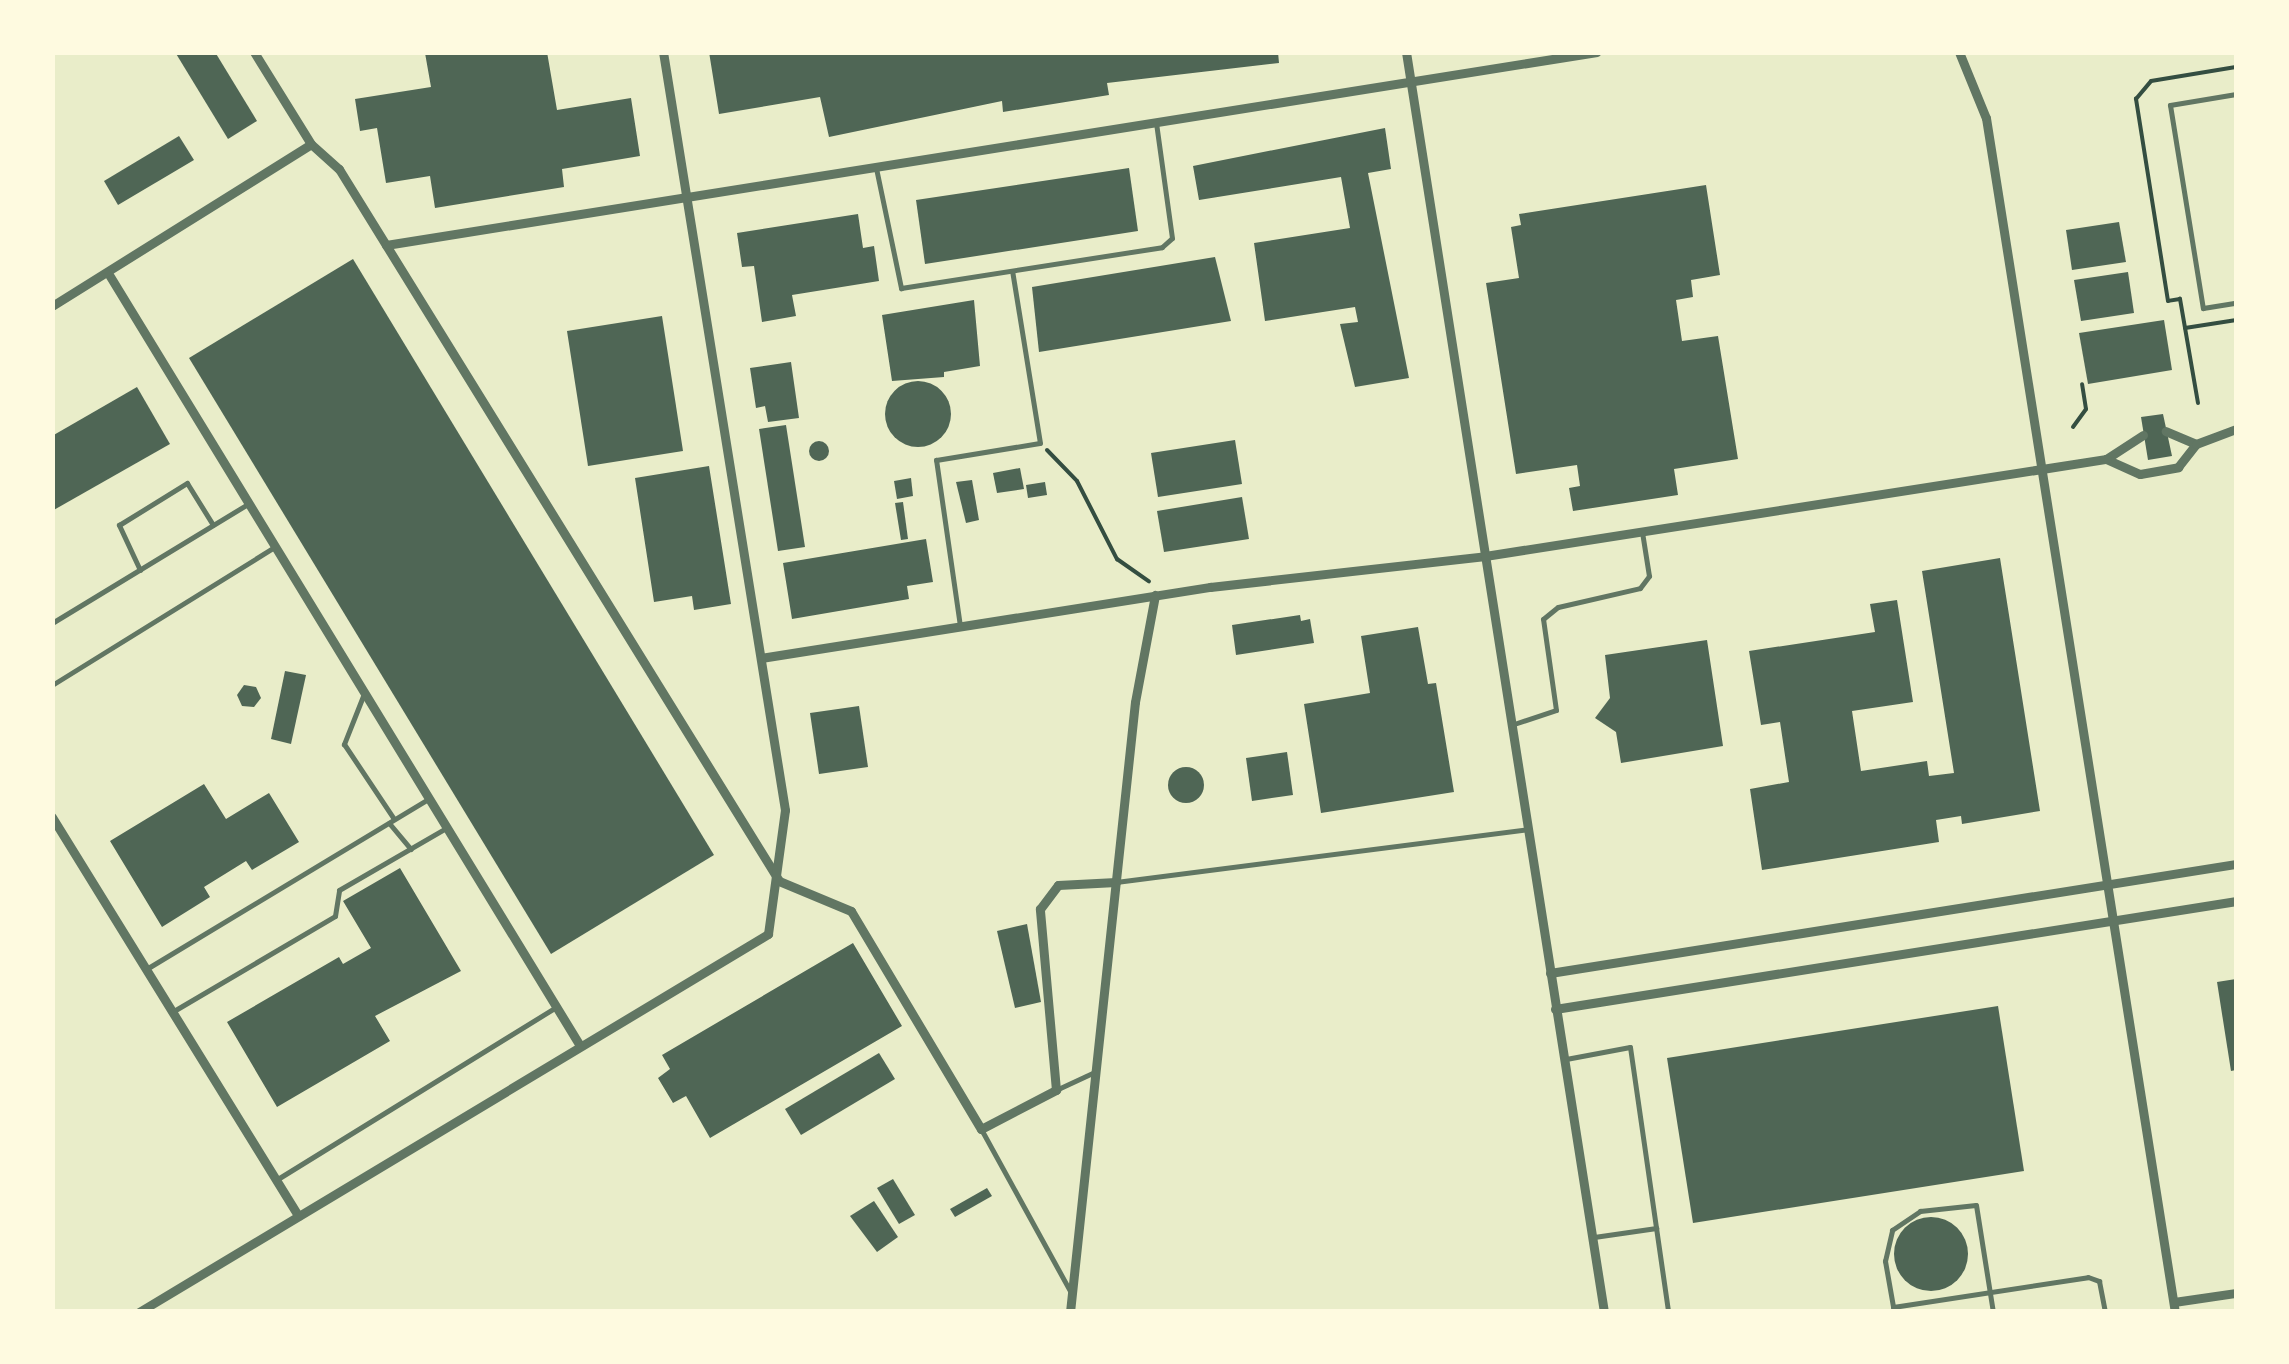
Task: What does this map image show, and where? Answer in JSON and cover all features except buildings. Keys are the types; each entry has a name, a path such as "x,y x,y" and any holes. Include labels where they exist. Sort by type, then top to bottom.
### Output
{"street":[{"path":"254,52 311,144 339,170 779,881 851,911 981,1129 1056,1090 1040,909 1058,885 1116,882"},
{"path":"140,1312 579,1044 768,934 779,881 786,810 663,52"},
{"path":"1406,52 1604,1312"},
{"path":"386,245 1597,52"},
{"path":"1959,52 1986,118 2046,469 2174,1307 2236,1293"},
{"path":"52,306 311,144"},
{"path":"108,273 246,506 579,1044"},
{"path":"2106,460 2140,474 2178,467 2196,444 2236,429"},
{"path":"2166,431 2196,444"},
{"path":"761,658 1155,595 1485,556 2106,460 2144,434"},
{"path":"1070,1312 1135,702 1155,595"},
{"path":"52,816 298,1216"},
{"path":"1550,973 2236,864"},
{"path":"1556,1009 2236,901"}],"lane":[{"path":"2236,94 2170,104 2203,308 2236,302"},
{"path":"875,167 901,288 1162,247 1172,238 1156,122"},
{"path":"960,626 936,460 1040,443 1012,271"},
{"path":"140,570 117,527 187,483 213,525"},
{"path":"52,623 246,506"},
{"path":"1511,724 1556,710 1543,619 1558,607 1640,588 1648,576 1642,532"},
{"path":"52,685 273,548"},
{"path":"363,696 344,744 411,848"},
{"path":"146,969 428,800"},
{"path":"172,1012 335,916 339,890 446,828"},
{"path":"1116,882 1528,829"},
{"path":"276,1180 556,1006"},
{"path":"1564,1059 1630,1047 1668,1312"},
{"path":"1056,1090 1096,1072"},
{"path":"981,1129 1072,1294"},
{"path":"1993,1312 1990,1292 1976,1205 1920,1211 1903,1219 1886,1242 1894,1309 1990,1292 2095,1278 2104,1312"},
{"path":"1592,1237 1656,1228"}],"path":[{"path":"2198,403 2180,299 2168,301 2137,93 2152,81 2236,68"},
{"path":"2185,328 2236,320"},
{"path":"2073,427 2086,409 2082,384"},
{"path":"1040,443 1077,481 1117,558 1146,575 1155,595"}]}
